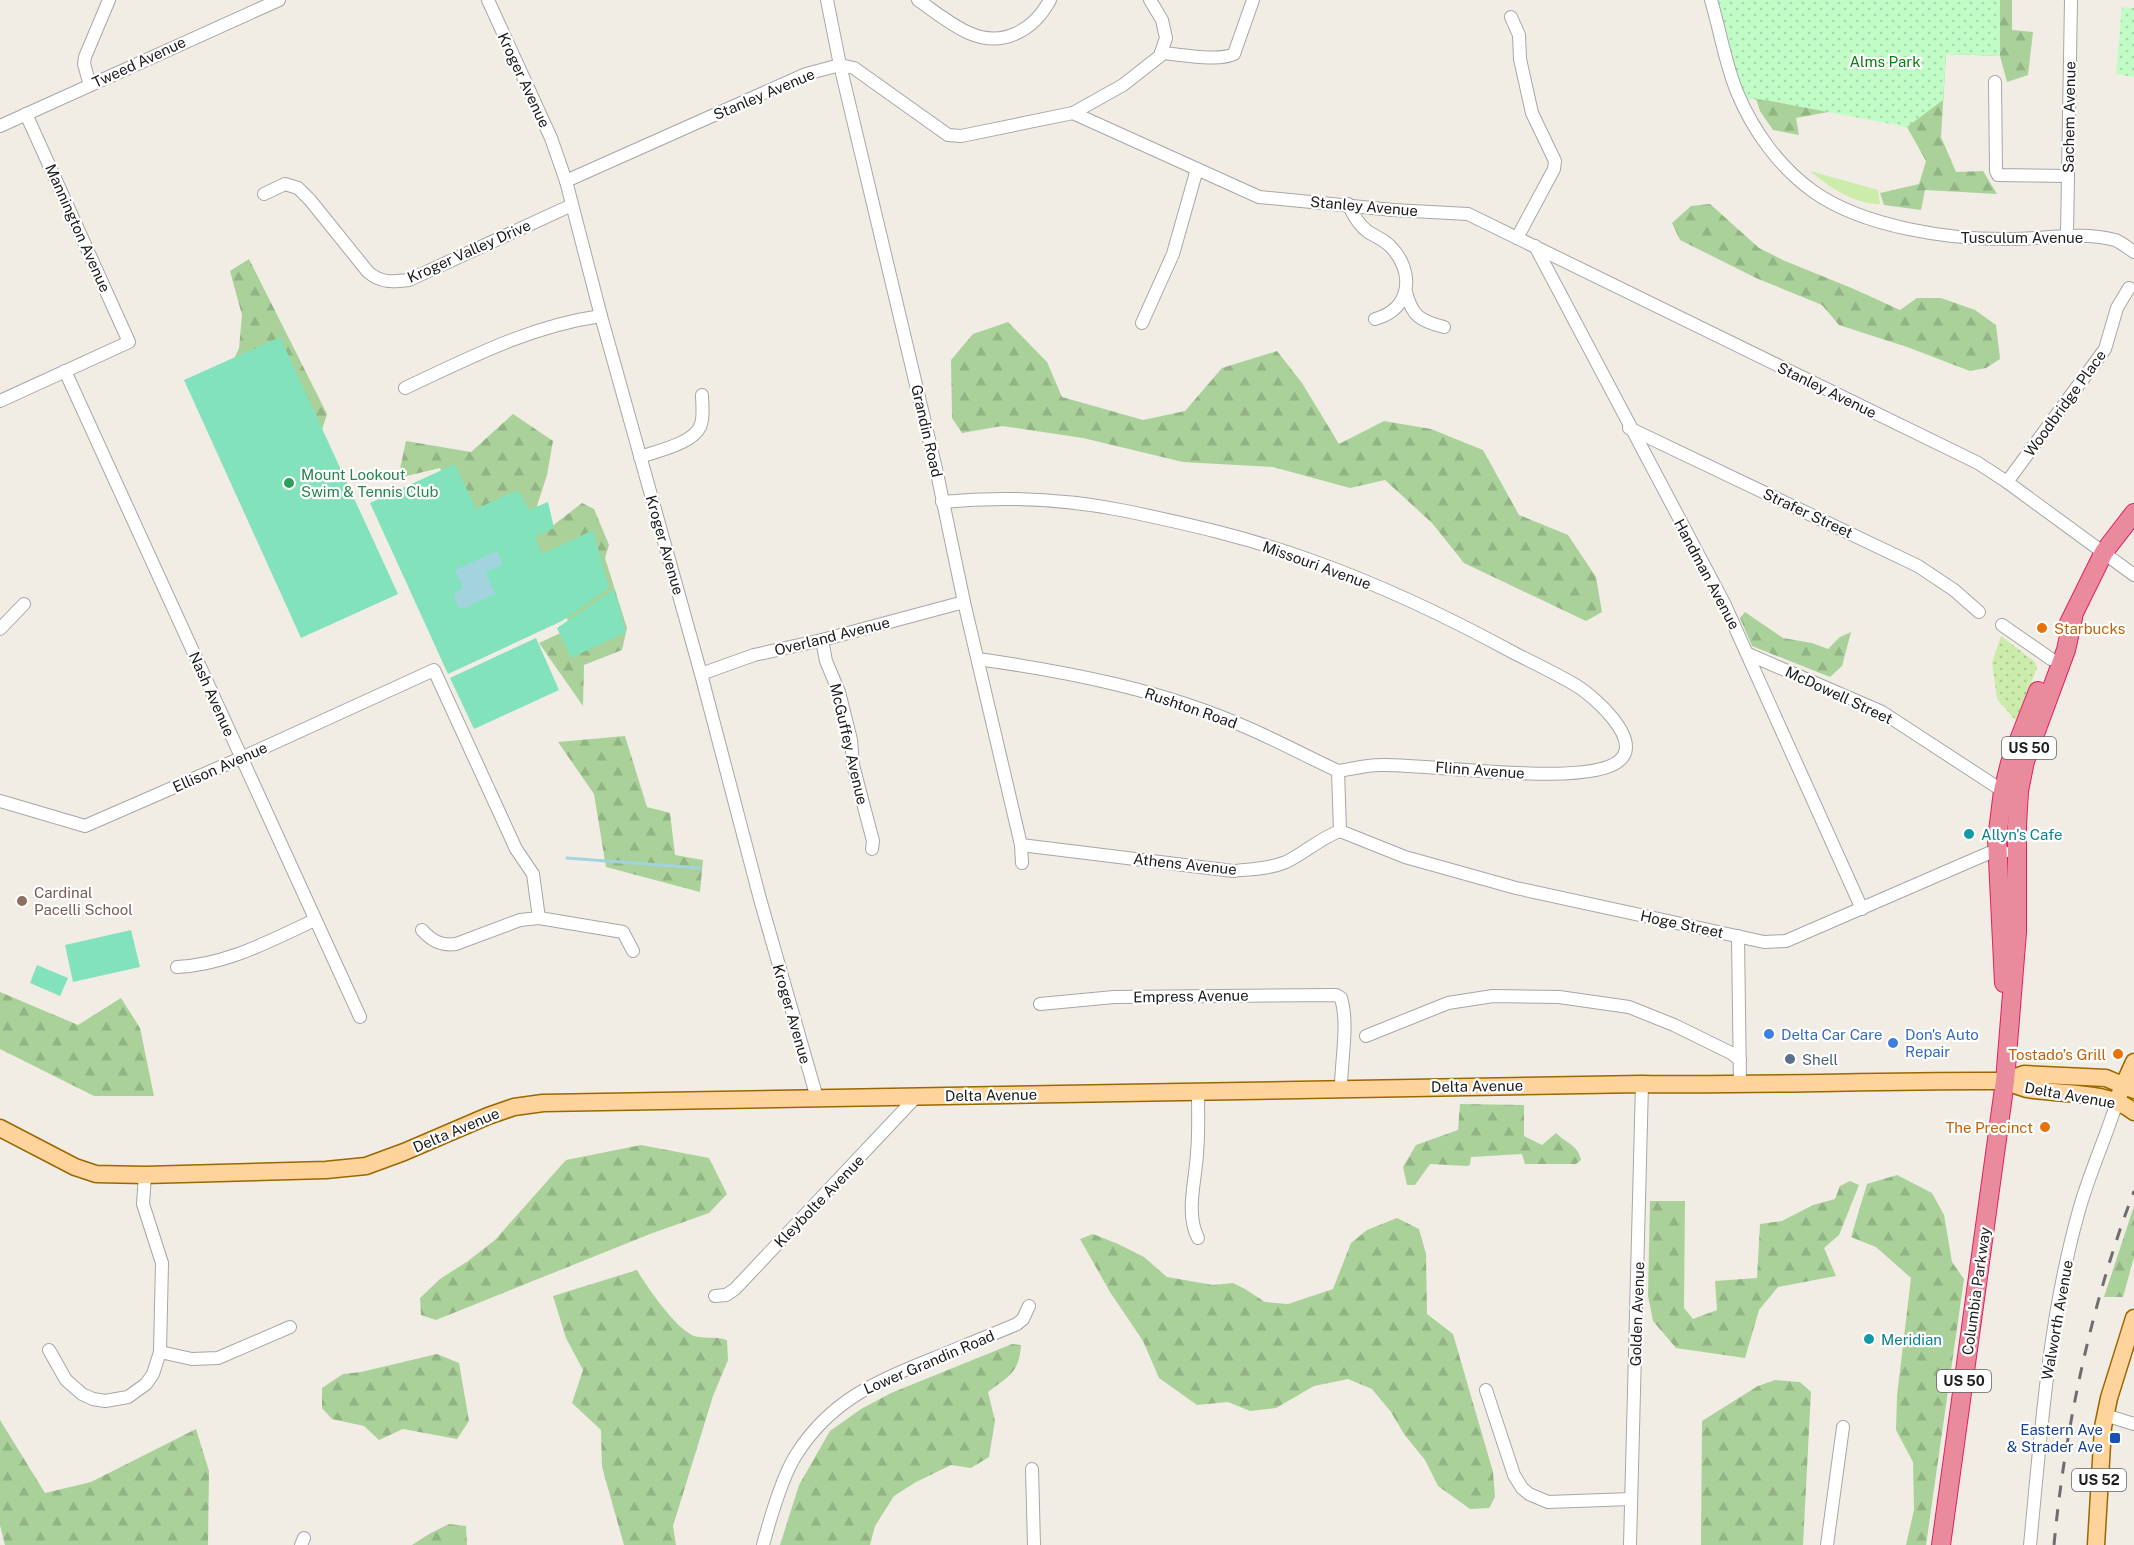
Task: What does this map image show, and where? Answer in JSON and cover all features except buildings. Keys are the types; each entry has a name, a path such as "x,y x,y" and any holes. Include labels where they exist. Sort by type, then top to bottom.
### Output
{"highway":[{"name":"Columbia Parkway","path":"1941,1545 2005,1081 2009,1036 2016,950 2017,852 2010,764 2051,660 2104,552 2134,513"},
{"name":"Columbia Parkway","path":"2009,1036 2003,974 1997,839 2011,793 2066,650 2073,618"},
{"path":"1998,852 2004,857 2004,907 2016,950"}],"main road":[{"path":"2117,1102 2129,1087 2134,1062"},
{"name":"Delta Avenue","path":"2005,1081 2024,1074 2106,1078 2129,1087"},
{"name":"Delta Avenue","path":"0,1128 75,1167 96,1174 145,1175 326,1170 366,1166 488,1116 514,1107 543,1103 1642,1084 1740,1085 2005,1081 2026,1088 2117,1102 2134,1112"},
{"name":"US 52","path":"2096,1545 2105,1414 2134,1318"}],"street":[{"path":"90,86 84,64 85,57 109,0"},
{"name":"Tweed Avenue","path":"0,126 264,4 279,0"},
{"name":"Kroger Avenue","path":"488,0 551,138 566,181 760,899 817,1098"},
{"name":"Grandin Road","path":"827,0 840,65 1021,844 1022,863"},
{"path":"918,0 969,33 992,38 1016,34 1030,27 1044,12 1050,0"},
{"path":"840,65 854,68 948,135 961,136 1073,113 1123,85 1160,56 1166,38 1162,20 1150,0"},
{"path":"1161,53 1214,57 1234,54 1253,0"},
{"name":"Tusculum Avenue","path":"1712,0 1737,90 1750,118 1778,159 1814,192 1856,213 1898,226 1941,235 1995,239 2067,235 2116,241 2134,252"},
{"name":"Sachem Avenue","path":"2067,235 2071,0"},
{"path":"1511,17 1519,35 1520,60 1532,113 1555,161 1554,169 1517,238"},
{"name":"Stanley Avenue","path":"566,181 806,74 840,65"},
{"path":"1995,82 1996,171 1998,175 2068,176"},
{"name":"Stanley Avenue","path":"1073,113 1259,197 1393,210 1468,214 1978,463 2134,575"},
{"name":"Mannington Avenue","path":"26,114 129,342 65,371"},
{"path":"1142,323 1173,254 1197,169"},
{"name":"Kroger Valley Drive","path":"264,194 285,184 298,188 368,272 377,280 390,282 409,280 572,205"},
{"path":"1348,204 1365,230 1390,246 1400,259 1406,277 1406,292 1410,307 1415,315 1434,325 1444,327"},
{"name":"Handman Avenue","path":"1535,246 1629,428 1724,603 1862,909"},
{"name":"Woodbridge Place","path":"2007,482 2105,349 2117,309 2129,288"},
{"path":"1375,319 1398,307 1406,292"},
{"path":"405,388 511,339 553,325 601,316"},
{"path":"0,401 65,371"},
{"name":"Nash Avenue","path":"65,371 360,1017"},
{"path":"640,457 689,440 696,435 702,421 702,395"},
{"name":"Strafer Street","path":"1629,428 1918,566 1954,590 1979,612"},
{"name":"Missouri Avenue","path":"942,502 995,499 1038,500 1123,510 1254,542 1352,576 1465,627 1579,687 1602,706 1620,728 1626,748 1620,761"},
{"name":"Overland Avenue","path":"701,674 754,655 822,640 964,602"},
{"path":"0,629 24,604"},
{"path":"2002,625 2051,660"},
{"name":"McGuffey Avenue","path":"822,640 826,661 839,692 851,741 853,765 873,841 872,849"},
{"name":"McDowell Street","path":"1748,654 1882,712 2011,793"},
{"name":"Rushton Road","path":"978,658 1071,674 1147,692 1246,727 1338,771"},
{"name":"Ellison Avenue","path":"0,801 85,826 434,670 516,849 533,874 539,918"},
{"name":"Flinn Avenue","path":"1338,771 1380,765 1581,773 1610,766 1620,761"},
{"path":"1338,771 1340,831"},
{"name":"Hoge Street","path":"1340,831 1405,857 1496,883 1764,942 1786,941 1989,853 2017,852"},
{"name":"Athens Avenue","path":"1021,844 1233,871 1268,868 1286,862 1330,834 1340,831"},
{"path":"422,930 433,941 448,945 520,920 539,918 623,932 633,951"},
{"path":"177,967 230,958 315,920"},
{"path":"1738,936 1740,1085"},
{"name":"Empress Avenue","path":"1040,1004 1114,998 1329,994 1341,998 1345,1010 1341,1089"},
{"path":"1366,1036 1448,1004 1493,996 1559,997 1629,1007 1674,1025 1731,1053 1740,1060"},
{"name":"Golden Avenue","path":"1630,1545 1642,1084"},
{"path":"1198,1091 1197,1155 1193,1203 1194,1227 1198,1238"},
{"name":"Kleybolte Avenue","path":"715,1296 726,1295 735,1289 917,1096"},
{"name":"Walworth Avenue","path":"2030,1545 2046,1379 2065,1269 2078,1213 2117,1102"},
{"path":"49,1350 73,1388 93,1399 105,1401 128,1397 146,1384 158,1363 162,1263 143,1204 145,1175"},
{"name":"Lower Grandin Road","path":"763,1545 775,1505 795,1457 824,1420 852,1397 882,1379 1017,1324 1023,1319 1029,1306"},
{"path":"159,1352 192,1359 218,1358 290,1327"},
{"path":"1486,1390 1514,1474 1522,1488 1529,1494 1548,1502 1631,1499"},
{"path":"2105,1414 2134,1424"},
{"path":"1827,1545 1843,1427"},
{"path":"1032,1469 1034,1545"}],"green space":[{"name":"Alms Park","path":"1711,0 2000,0 2000,56 1946,54 1943,100 1907,127 1765,100 1740,98"},
{"name":"Alms Park","path":"1732,0 2012,0 2012,30 2033,32 2028,75 2007,82 2000,56 1946,54 1941,137 1956,172 1983,171 1997,194 1925,190 1921,210 1884,205 1880,193 1919,184 1926,161 1907,127 1839,110 1796,118 1799,135 1773,130 1760,111 1748,73"},
{"path":"2122,7 2134,8 2134,77 2116,74"},
{"path":"1810,171 1878,190 1880,204 1852,198 1833,188"},
{"path":"1710,204 1759,248 1900,310 1917,298 1941,298 1975,310 1996,325 2000,359 1986,368 1970,371 1839,325 1822,305 1756,278 1680,240 1672,223 1691,206"},
{"path":"249,259 327,414 320,436 218,396 239,348 242,315 230,271"},
{"path":"1008,322 1047,362 1062,397 1143,420 1185,411 1222,368 1277,351 1302,383 1339,444 1384,421 1431,429 1483,450 1519,515 1568,535 1596,577 1602,612 1586,621 1464,563 1432,523 1385,480 1350,488 1273,467 1183,462 1083,438 1002,426 962,433 952,418 951,360 973,334"},
{"name":"Mount Lookout Swim & Tennis Club","path":"280,337 398,594 301,638 184,380"},
{"path":"513,414 553,441 547,475 537,506 551,527 582,503 594,509 609,545 605,558 627,628 622,650 584,665 583,706 539,643 571,628 561,605 532,566 461,514 440,468 398,478 406,441 471,452"},
{"name":"Mount Lookout Swim & Tennis Club","path":"455,464 476,509 518,490 529,510 548,502 554,528 535,537 542,554 593,530 609,588 562,621 448,674 370,503"},
{"path":"614,589 626,632 571,658 557,628"},
{"path":"1745,612 1783,638 1812,643 1828,649 1840,637 1851,632 1842,666 1830,677 1752,646 1740,618"},
{"path":"2001,636 2035,662 2037,668 2016,721 1997,699 1992,663"},
{"path":"536,638 559,690 474,729 450,678"},
{"path":"625,736 647,807 670,813 675,855 703,860 700,892 606,867 594,794 558,742"},
{"path":"131,930 140,967 73,982 65,945"},
{"path":"37,965 68,978 60,996 30,983"},
{"path":"0,992 78,1025 121,998 140,1028 154,1096 94,1096 0,1049"},
{"path":"1460,1104 1524,1105 1524,1136 1542,1145 1556,1133 1574,1148 1581,1160 1576,1164 1525,1164 1522,1154 1471,1157 1470,1165 1467,1166 1430,1164 1415,1185 1407,1185 1403,1167 1416,1145 1458,1130"},
{"path":"641,1145 709,1158 727,1194 709,1213 650,1234 436,1320 421,1315 420,1298 440,1279 495,1240 566,1160"},
{"path":"1897,1175 1932,1193 1944,1215 1952,1262 1964,1279 1926,1545 1906,1545 1914,1510 1913,1462 1896,1430 1897,1396 1911,1278 1876,1247 1851,1237 1867,1184"},
{"path":"1850,1181 1859,1185 1839,1235 1824,1248 1836,1276 1778,1287 1759,1310 1745,1358 1676,1348 1653,1321 1648,1296 1650,1201 1685,1201 1684,1308 1693,1319 1717,1310 1715,1281 1757,1278 1760,1224 1782,1221 1813,1205 1835,1199 1840,1186"},
{"path":"2134,1206 2134,1257 2123,1297 2104,1297"},
{"path":"1397,1218 1419,1229 1426,1254 1427,1314 1453,1334 1493,1472 1495,1497 1489,1508 1470,1509 1438,1486 1425,1460 1372,1389 1348,1379 1314,1386 1276,1408 1250,1411 1228,1402 1197,1405 1159,1378 1143,1341 1110,1292 1080,1239 1093,1234 1118,1244 1144,1257 1167,1277 1213,1285 1233,1283 1265,1302 1288,1304 1333,1289 1351,1243 1367,1230"},
{"path":"637,1270 662,1307 687,1332 697,1337 727,1340 728,1360 713,1396 673,1526 676,1545 624,1545 602,1467 601,1430 572,1403 583,1370 566,1338 553,1296"},
{"path":"1012,1344 1021,1345 1015,1368 988,1392 995,1421 989,1457 971,1468 951,1465 894,1496 875,1526 870,1545 780,1545 799,1485 830,1431 861,1409 891,1393"},
{"path":"437,1354 459,1363 469,1421 457,1439 403,1429 379,1440 364,1426 332,1419 322,1408 322,1388 343,1374"},
{"path":"1775,1380 1800,1382 1811,1392 1803,1545 1701,1545 1702,1421 1758,1386"},
{"path":"0,1420 45,1493 91,1482 196,1429 209,1471 208,1545 5,1545 0,1525"},
{"path":"449,1524 466,1526 467,1545 412,1545 429,1534"}],"water":[{"path":"497,551 503,564 486,572 495,594 462,609 455,600 455,592 463,588 455,570"}],"waterway":[{"path":"567,858 699,868"}],"railway":[{"path":"2054,1545 2065,1455 2082,1365 2105,1276 2134,1191"}],"place":[{"name":"Mount Lookout Swim & Tennis Club","path":"289,483"},
{"name":"Starbucks","path":"2042,628"},
{"name":"Allyn's Cafe","path":"1969,834"},
{"name":"Cardinal Pacelli School","path":"22,901"},
{"name":"Delta Car Care","path":"1769,1034"},
{"name":"Don's Auto Repair","path":"1893,1043"},
{"name":"Tostado’s Grill","path":"2118,1054"},
{"name":"Shell","path":"1790,1059"},
{"name":"The Precinct","path":"2045,1127"},
{"name":"Meridian","path":"1869,1339"},
{"name":"Eastern Ave & Strader Ave","path":"2115,1438"}]}
